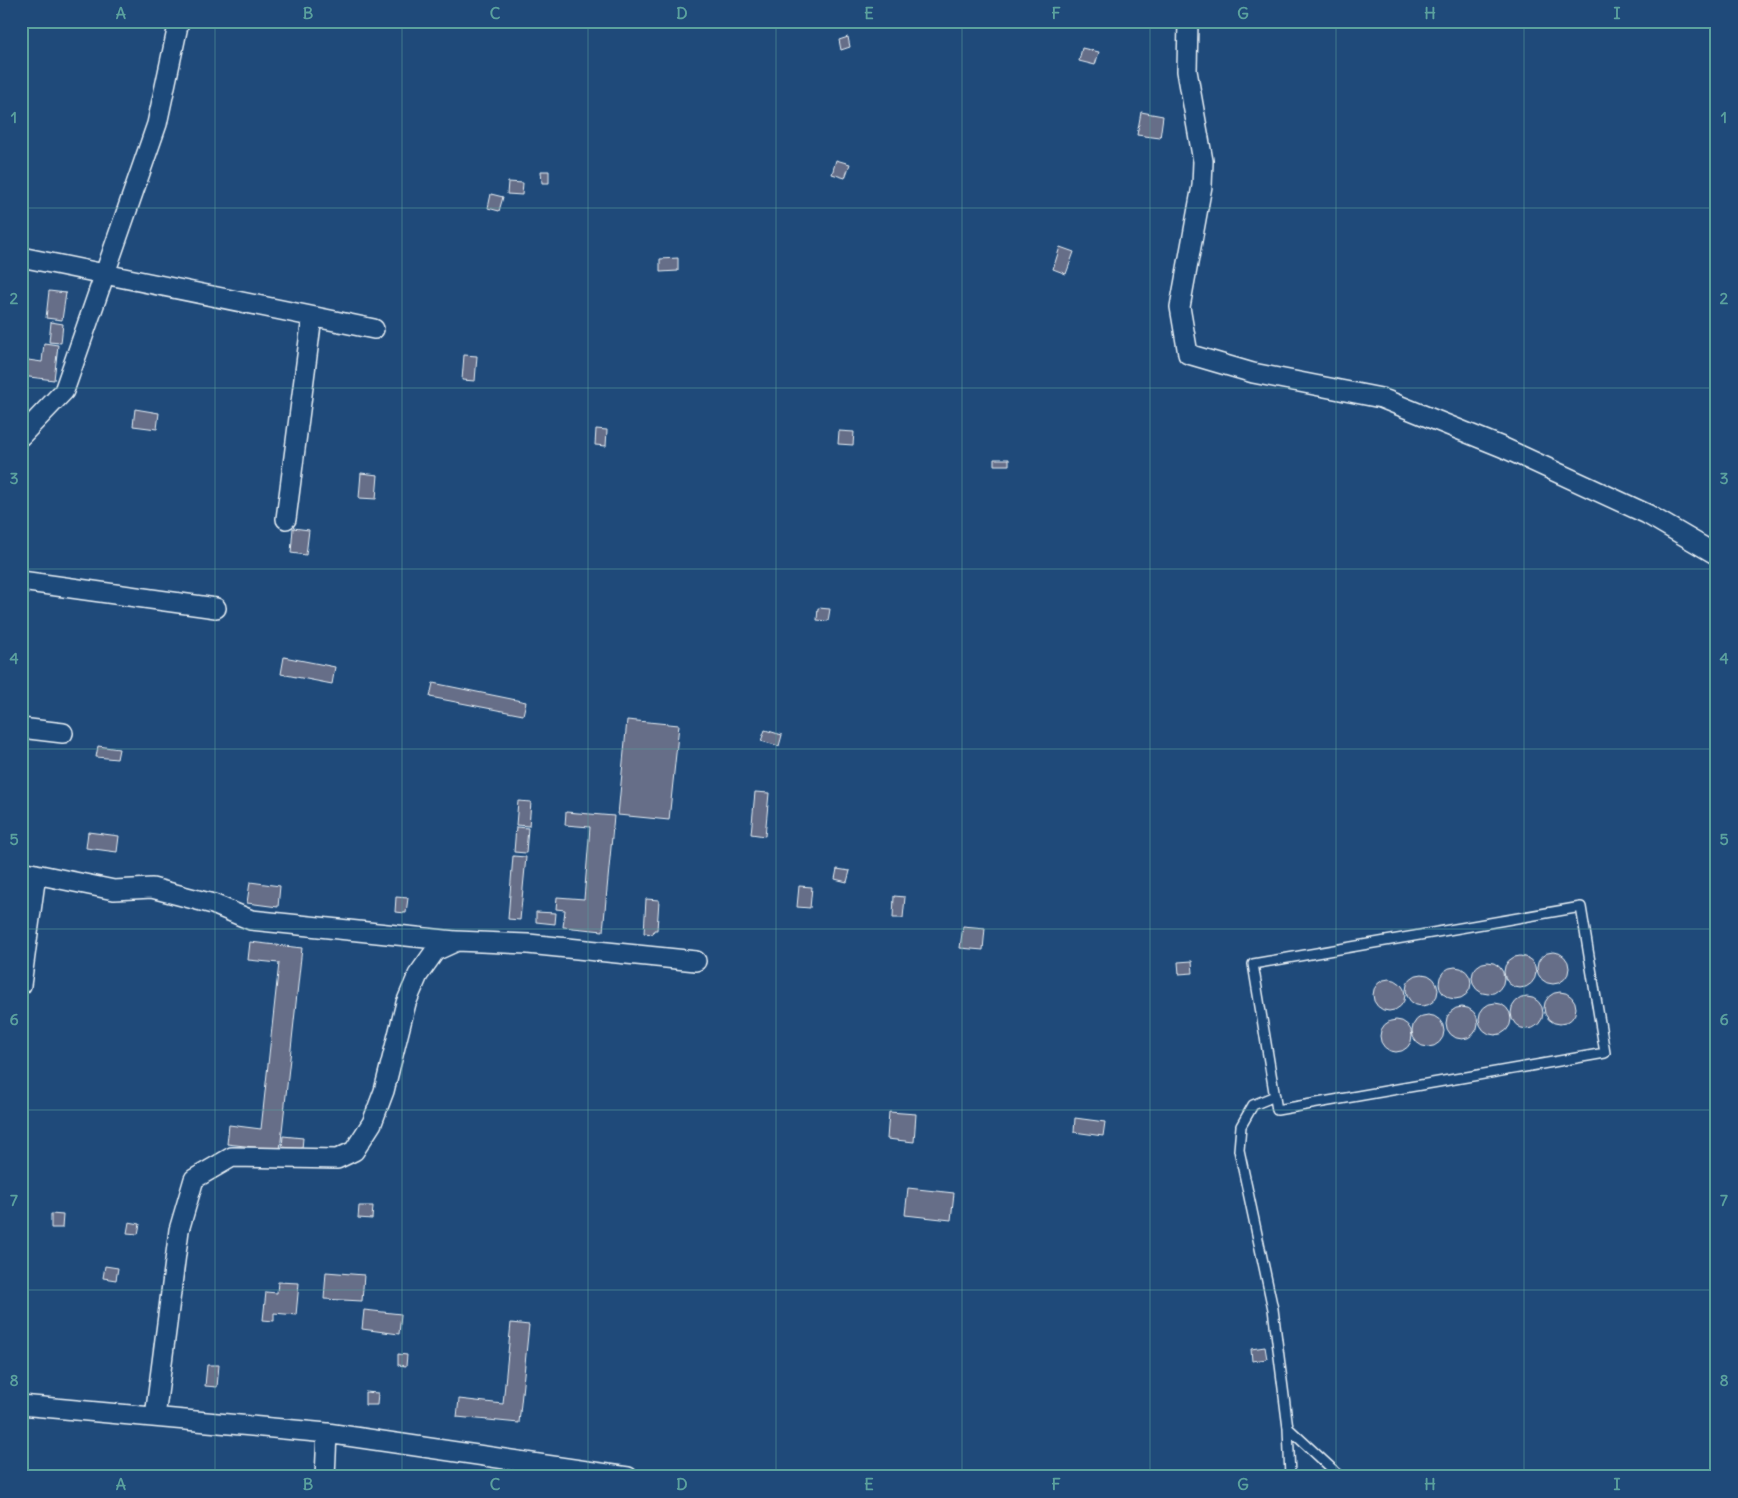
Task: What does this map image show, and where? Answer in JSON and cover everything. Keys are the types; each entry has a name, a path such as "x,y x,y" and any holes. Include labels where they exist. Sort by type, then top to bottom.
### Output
{"street":[{"path":"21,436 64,391 157,124 180,21"},
{"path":"1188,21 1187,70 1203,161 1202,186 1180,307 1188,354 1253,373 1381,398 1502,447 1638,510 1717,555"},
{"path":"21,257 374,329"},
{"path":"286,519 312,317"},
{"path":"21,580 216,608"},
{"path":"21,728 63,732"},
{"path":"21,985 29,873 114,890 152,888 213,904 251,920 456,941 528,944 696,961"},
{"path":"155,1417 179,1230 194,1179 232,1157 337,1159 354,1151 372,1123 384,1091 406,1003 418,975 435,951 456,941"},
{"path":"21,1405 327,1433 556,1472 628,1477"},
{"path":"325,1477 327,1433"}],"lane":[{"path":"1581,907 1605,1053 1277,1110 1275,1096 1252,964 1581,907"},
{"path":"1275,1096 1253,1104 1241,1126 1239,1150 1273,1309 1288,1428 1290,1477"},
{"path":"1288,1428 1341,1477"}],"building":[{"path":"848,37 850,47 841,50 839,40"},
{"path":"1082,48 1099,52 1095,65 1079,61"},
{"path":"1141,112 1163,116 1160,138 1137,135"},
{"path":"836,160 850,164 845,178 832,174"},
{"path":"541,171 549,171 549,183 542,183"},
{"path":"508,182 523,183 522,195 507,194"},
{"path":"491,194 503,197 499,211 488,208"},
{"path":"1060,247 1074,252 1066,274 1053,269"},
{"path":"678,258 678,271 660,272 660,259"},
{"path":"49,291 66,293 62,320 46,318"},
{"path":"51,322 63,324 61,343 49,342"},
{"path":"44,343 58,345 54,380 21,376 21,359 42,362"},
{"path":"464,355 477,356 475,381 462,380"},
{"path":"135,409 159,413 157,429 133,426"},
{"path":"596,429 607,430 606,446 595,445"},
{"path":"839,431 854,432 853,445 838,444"},
{"path":"994,459 1009,459 1009,465 994,465"},
{"path":"361,473 378,475 376,499 359,498"},
{"path":"293,528 309,530 306,555 291,553"},
{"path":"818,608 830,609 828,621 817,620"},
{"path":"284,657 335,667 332,684 281,674"},
{"path":"433,683 526,702 523,715 430,697"},
{"path":"627,720 679,725 669,820 618,815"},
{"path":"765,730 782,735 779,746 761,741"},
{"path":"98,746 119,749 117,759 96,757"},
{"path":"755,792 769,793 765,836 751,834"},
{"path":"518,801 531,802 529,826 516,825"},
{"path":"566,812 614,816 603,931 563,927 565,910 556,909 557,897 584,899 590,827 565,825"},
{"path":"516,827 528,828 526,853 514,852"},
{"path":"88,832 119,836 117,852 86,848"},
{"path":"513,856 526,857 520,920 508,919"},
{"path":"837,869 850,871 847,882 835,879"},
{"path":"250,882 280,886 278,907 247,903"},
{"path":"799,886 812,887 810,908 797,907"},
{"path":"894,896 905,897 903,918 893,918"},
{"path":"396,897 408,898 406,913 395,912"},
{"path":"646,899 659,900 657,930 654,930 653,934 644,933"},
{"path":"536,912 556,913 555,924 536,922"},
{"path":"963,926 985,928 983,950 960,948"},
{"path":"250,942 302,948 280,1150 227,1144 229,1125 261,1129 279,963 248,960"},
{"path":"1553,952 1559,953 1564,957 1568,962 1568,974 1564,979 1559,983 1553,984 1547,983 1542,979 1538,974 1537,968 1538,962 1542,957 1547,953"},
{"path":"1520,956 1526,957 1531,961 1535,966 1535,978 1531,983 1526,987 1520,988 1514,987 1509,983 1505,978 1504,972 1505,966 1509,961 1514,957"},
{"path":"1192,961 1193,973 1179,974 1178,962"},
{"path":"1488,962 1494,963 1499,967 1503,972 1503,984 1499,989 1494,993 1488,994 1482,993 1477,989 1473,984 1472,978 1473,972 1477,967 1482,963"},
{"path":"1455,967 1461,968 1466,972 1470,977 1470,989 1466,994 1461,998 1455,999 1449,998 1444,994 1440,989 1439,983 1440,977 1444,972 1449,968"},
{"path":"1422,974 1428,975 1433,979 1437,984 1437,996 1433,1001 1428,1005 1422,1006 1416,1005 1411,1001 1407,996 1406,990 1407,984 1411,979 1416,975"},
{"path":"1389,979 1395,980 1400,984 1404,989 1404,1001 1400,1006 1395,1010 1389,1011 1383,1010 1378,1006 1374,1001 1373,995 1374,989 1378,984 1383,980"},
{"path":"1560,992 1566,993 1571,997 1575,1002 1575,1014 1571,1019 1566,1023 1560,1024 1554,1023 1549,1019 1545,1014 1544,1008 1545,1002 1549,997 1554,993"},
{"path":"1527,997 1533,998 1538,1002 1542,1007 1542,1019 1538,1024 1533,1028 1527,1029 1521,1028 1516,1024 1512,1019 1511,1013 1512,1007 1516,1002 1521,998"},
{"path":"1495,1003 1501,1004 1506,1008 1510,1013 1510,1025 1506,1030 1501,1034 1495,1035 1489,1034 1484,1030 1480,1025 1479,1019 1480,1013 1484,1008 1489,1004"},
{"path":"1462,1007 1468,1008 1473,1012 1477,1017 1477,1029 1473,1034 1468,1038 1462,1039 1456,1038 1451,1034 1447,1029 1446,1023 1447,1017 1451,1012 1456,1008"},
{"path":"1428,1015 1434,1016 1439,1020 1443,1025 1443,1037 1439,1042 1434,1046 1428,1047 1422,1046 1417,1042 1413,1037 1412,1031 1413,1025 1417,1020 1422,1016"},
{"path":"1396,1020 1402,1021 1407,1025 1411,1030 1411,1042 1407,1047 1402,1051 1396,1052 1390,1051 1385,1047 1381,1042 1380,1036 1381,1030 1385,1025 1390,1021"},
{"path":"889,1112 916,1114 914,1142 887,1139"},
{"path":"1075,1118 1105,1122 1103,1136 1074,1132"},
{"path":"283,1136 303,1138 302,1149 282,1147"},
{"path":"908,1188 954,1193 951,1220 905,1215"},
{"path":"359,1206 373,1206 372,1219 358,1218"},
{"path":"51,1214 63,1215 62,1228 51,1228"},
{"path":"129,1222 140,1224 138,1234 127,1233"},
{"path":"105,1266 118,1268 116,1280 103,1278"},
{"path":"326,1272 364,1275 362,1301 324,1299"},
{"path":"278,1282 299,1283 296,1315 274,1313 274,1321 263,1320 266,1292 277,1293"},
{"path":"364,1310 401,1314 399,1334 362,1329"},
{"path":"511,1323 529,1325 519,1423 457,1417 459,1399 503,1404"},
{"path":"1265,1347 1267,1359 1252,1361 1251,1349"},
{"path":"398,1354 407,1355 406,1366 398,1365"},
{"path":"207,1365 219,1365 217,1387 205,1386"},
{"path":"365,1392 378,1393 377,1405 365,1405"}]}
